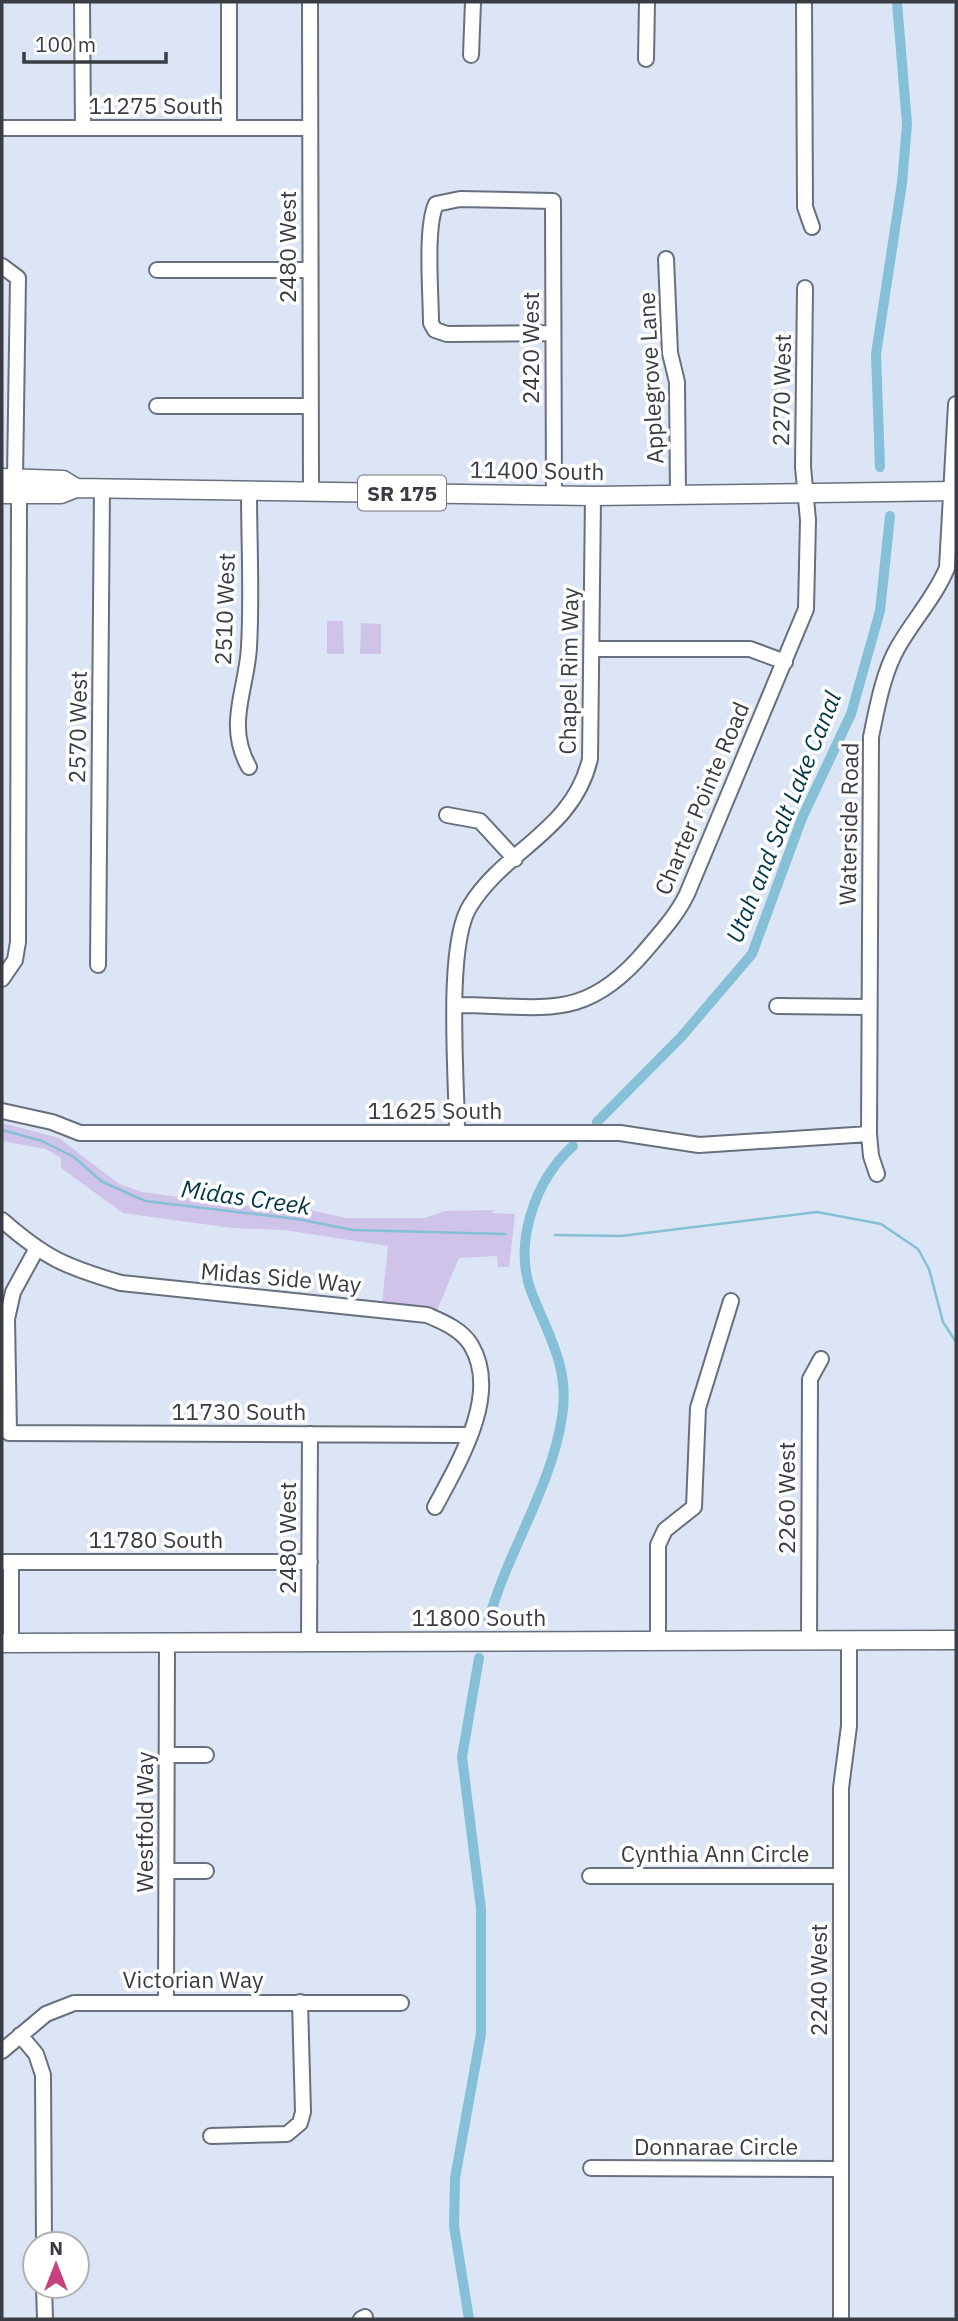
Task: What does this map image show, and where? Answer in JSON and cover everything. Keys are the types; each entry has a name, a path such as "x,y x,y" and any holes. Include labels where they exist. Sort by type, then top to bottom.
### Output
{"main road":[{"name":"11400 South","path":"9,486 61,495 76,488 554,496 953,491"},
{"name":"11800 South","path":"6,1643 956,1640"}],"street":[{"path":"82,2 83,128"},
{"path":"229,2 229,128"},
{"name":"2480 West","path":"310,2 311,491"},
{"path":"471,54 473,2"},
{"path":"646,59 647,2"},
{"path":"804,2 805,207 812,227"},
{"name":"11275 South","path":"2,128 309,128"},
{"name":"2420 West","path":"553,334 447,334 435,330 431,323 431,214 436,204 460,199 553,201 554,496"},
{"name":"Applegrove Lane","path":"666,259 670,353 677,382 678,496"},
{"path":"2,266 18,278 9,486 18,943 15,960 2,979"},
{"path":"157,270 309,270"},
{"name":"2270 West","path":"805,288 805,494"},
{"name":"Waterside Road","path":"877,1174 871,1156 869,1134 871,737 881,693 897,649 937,592 947,568 951,541 956,404"},
{"path":"157,406 310,406"},
{"name":"2570 West","path":"98,965 102,489"},
{"name":"2510 West","path":"249,491 250,645 238,711 239,743 249,767"},
{"name":"Charter Pointe Road","path":"456,1005 567,1005 600,993 629,970 682,905 785,662 807,600 808,520 805,494"},
{"name":"Chapel Rim Way","path":"457,1133 456,948 462,921 476,897 561,817 585,779 593,739 593,496"},
{"path":"593,649 750,649 785,662"},
{"path":"447,815 480,821 515,859"},
{"path":"778,1006 869,1007"},
{"name":"11625 South","path":"2,1111 52,1122 80,1133 632,1133 699,1145 869,1134"},
{"name":"Midas Side Way","path":"2,1220 36,1250 75,1269 121,1283 427,1315 455,1328 471,1345 478,1367 481,1397 469,1436 435,1507"},
{"name":"11730 South","path":"36,1250 13,1292 7,1319 9,1433 469,1436"},
{"path":"658,1640 658,1545 665,1530 694,1507 698,1408 731,1301"},
{"name":"2260 West","path":"809,1641 810,1379 821,1359"},
{"name":"2480 West","path":"309,1642 310,1434"},
{"path":"6,1562 6,1643"},
{"name":"11780 South","path":"6,1562 310,1562"},
{"name":"2240 West","path":"841,2319 841,1788 849,1726 849,1641"},
{"name":"Westfold Way","path":"166,2002 167,1642"},
{"path":"167,1755 206,1755"},
{"path":"167,1871 206,1871"},
{"name":"Cynthia Ann Circle","path":"590,1876 841,1876"},
{"path":"211,2136 287,2134 300,2123 303,2112 300,2002"},
{"name":"Victorian Way","path":"2,2051 46,2014 74,2003 401,2003"},
{"path":"20,2035 36,2054 43,2075 44,2230"},
{"name":"Donnarae Circle","path":"591,2168 841,2169"},
{"path":"44,2300 45,2319"}],"shaded area":[{"path":"327,621 343,621 344,654 327,654"},
{"path":"361,623 381,624 381,654 360,654"},
{"path":"2,1123 59,1138 119,1184 142,1192 235,1205 302,1208 346,1218 425,1218 445,1211 496,1210 491,1213 515,1214 509,1267 498,1267 497,1256 459,1258 436,1313 382,1304 388,1246 284,1230 232,1228 123,1213 61,1168 61,1158 46,1149 2,1141"}],"waterway":[{"name":"Utah and Salt Lake Canal","path":"880,467 876,354 902,183 907,124 897,2"},
{"name":"Utah and Salt Lake Canal","path":"597,1122 682,1036 752,954 802,818 851,714 880,611 890,516"},
{"name":"Midas Creek","path":"2,1130 42,1141 74,1157 101,1181 145,1201 297,1219 353,1230 505,1234"},
{"name":"Utah and Salt Lake Canal","path":"488,1622 506,1571 539,1495 562,1417 564,1399 560,1367 531,1291 525,1252 531,1212 539,1193 548,1176 573,1146"},
{"name":"Midas Creek","path":"555,1235 621,1236 817,1212 881,1224 918,1249 929,1269 943,1322 956,1342"},
{"name":"Utah and Salt Lake Canal","path":"469,2319 454,2226 455,2178 481,2034 481,1909 462,1757 479,1658"}]}
